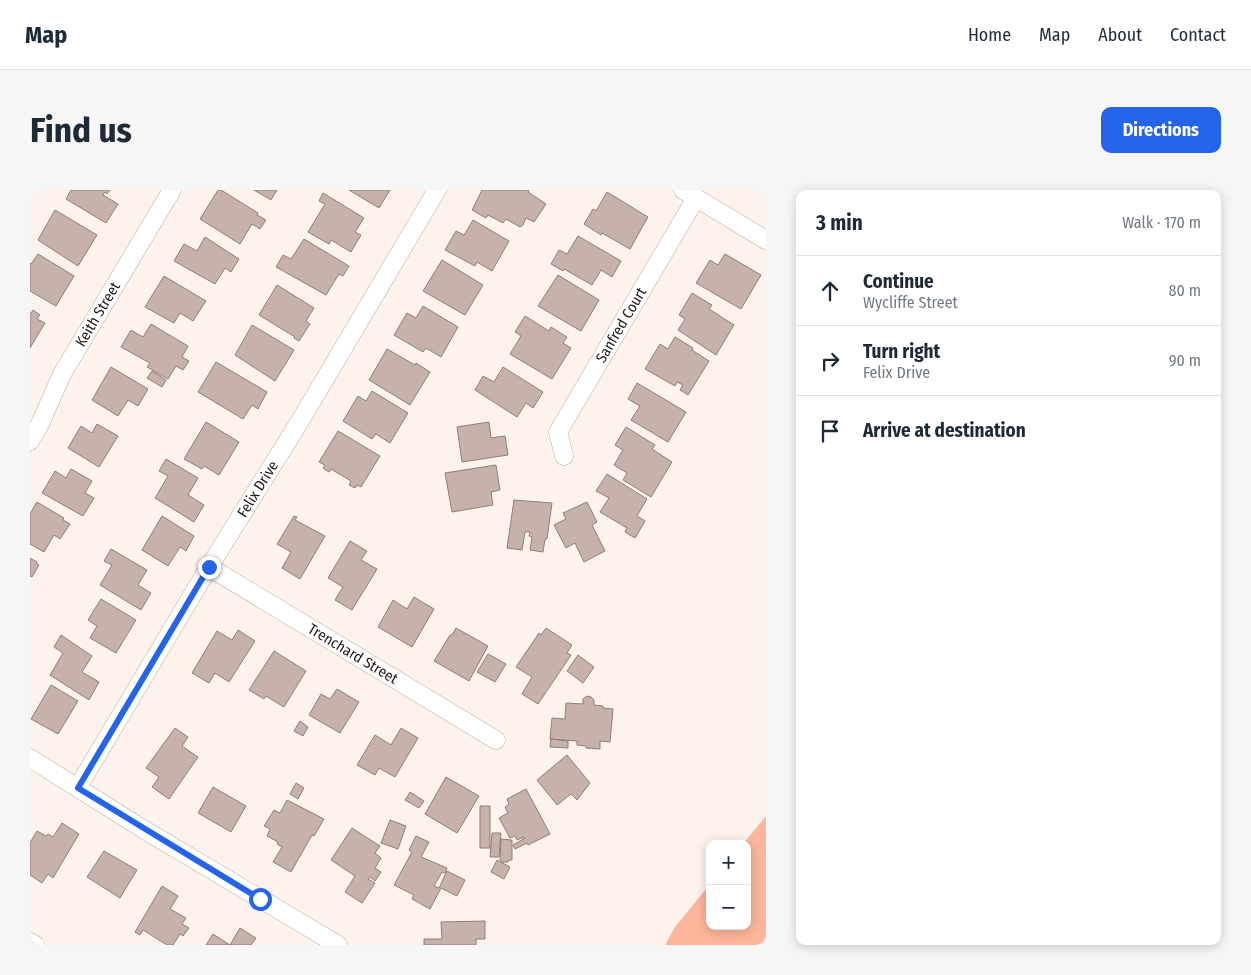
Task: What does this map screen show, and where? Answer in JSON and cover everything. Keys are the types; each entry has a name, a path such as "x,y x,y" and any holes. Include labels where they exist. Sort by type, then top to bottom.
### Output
{"street":[{"name":"Keith Street","path":"30,441 40,424 62,374 172,190"},
{"name":"Felix Drive","path":"78,788 209,567 300,421 436,190"},
{"path":"690,194 766,240"},
{"name":"Sanfred Court","path":"564,456 558,432 690,194"},
{"name":"Trenchard Street","path":"209,567 496,740"},
{"path":"30,758 338,945"},
{"path":"30,942 34,945"}],"shaded area":[{"path":"766,816 766,945 665,945 675,927 706,889 706,930 751,930 751,840 746,840"}],"building":[{"path":"71,190 110,190 107,194 105,192 103,195 118,204 106,223 66,199"},
{"path":"218,190 258,213 257,215 266,220 260,229 252,224 240,244 200,219"},
{"path":"254,190 277,190 271,200"},
{"path":"349,190 390,190 379,208"},
{"path":"482,190 529,190 528,192 546,204 534,222 526,218 520,227 506,219 503,223 488,215 486,218 472,210"},
{"path":"607,192 648,217 630,249 602,233 601,235 584,224 593,209 596,211"},
{"path":"323,193 364,218 355,232 361,235 351,252 331,240 329,244 308,232 325,204 319,201"},
{"path":"55,210 97,235 78,266 38,240"},
{"path":"473,220 509,241 492,271 477,262 475,266 445,250 456,231 464,235"},
{"path":"578,236 621,261 612,277 601,270 592,285 551,264 559,250 567,254"},
{"path":"205,237 239,259 231,272 225,268 215,284 174,261 184,244 197,251"},
{"path":"304,239 349,266 343,276 339,274 326,295 276,267 283,255 291,259"},
{"path":"38,254 74,276 56,306 30,291 30,263"},
{"path":"725,254 761,275 741,309 696,283 710,260 718,265"},
{"path":"442,260 483,285 465,315 423,291"},
{"path":"558,275 599,300 581,331 538,306"},
{"path":"164,276 206,301 193,321 180,313 174,323 145,307"},
{"path":"277,285 314,308 306,321 310,324 299,341 259,315"},
{"path":"692,293 712,305 709,309 734,325 716,355 678,330 685,319 679,315"},
{"path":"423,306 458,327 441,357 426,348 423,352 394,335 407,313 416,318"},
{"path":"33,310 40,315 37,319 45,323 30,348 30,315"},
{"path":"525,316 549,331 551,327 567,337 563,343 571,348 552,379 510,354 521,336 515,332"},
{"path":"151,324 188,346 182,357 189,361 183,370 176,366 168,379 147,367 150,363 121,347 131,330 143,337"},
{"path":"252,325 294,350 275,381 235,355"},
{"path":"675,337 709,361 688,395 680,390 683,385 677,382 675,386 645,369 660,344 668,349"},
{"path":"387,349 430,372 410,405 369,380"},
{"path":"216,362 267,392 258,409 252,405 243,419 198,392"},
{"path":"111,367 148,389 138,406 128,400 118,416 92,400"},
{"path":"503,367 543,392 533,408 526,403 517,417 475,390 483,376 494,382"},
{"path":"152,371 166,380 162,387 147,378"},
{"path":"637,383 686,412 668,442 631,420 640,406 628,399"},
{"path":"372,391 408,413 390,443 376,434 372,439 343,421 358,396 366,401"},
{"path":"206,422 239,442 219,475 204,466 202,469 184,459"},
{"path":"489,422 491,438 505,436 508,455 462,462 457,427"},
{"path":"97,424 118,436 99,467 68,448 81,426 92,433"},
{"path":"626,427 655,445 652,449 672,462 651,497 623,480 627,473 614,465 623,450 615,445"},
{"path":"338,431 380,456 361,487 357,485 355,488 349,485 351,481 331,469 329,472 323,468 325,465 319,462"},
{"path":"166,459 198,478 188,495 204,505 194,522 155,498 168,476 159,471"},
{"path":"496,465 500,490 491,492 493,505 452,512 445,473"},
{"path":"71,469 92,481 85,493 94,498 83,516 42,493 55,471 66,478"},
{"path":"607,474 647,499 637,516 645,521 635,538 625,532 627,528 600,512 609,498 596,491"},
{"path":"514,500 552,503 547,539 545,539 543,552 530,550 532,537 529,536 530,532 525,532 522,550 507,548"},
{"path":"37,502 64,518 63,520 70,524 60,539 54,535 44,552 30,544 30,514"},
{"path":"587,502 597,522 592,525 605,551 584,562 575,543 566,548 554,525 566,519 563,513"},
{"path":"162,516 194,536 186,551 180,547 168,566 142,550"},
{"path":"294,516 297,517 295,520 325,536 300,579 282,568 291,552 277,544"},
{"path":"350,541 367,551 361,560 377,569 352,610 335,600 343,587 328,578"},
{"path":"111,549 147,570 138,585 151,593 141,610 100,585 112,565 104,561"},
{"path":"30,558 39,565 32,577 30,576"},
{"path":"414,597 434,609 412,647 378,627 393,600 407,609"},
{"path":"101,599 136,620 116,653 90,638 97,626 88,620"},
{"path":"456,628 488,646 469,681 434,661"},
{"path":"546,628 572,645 567,653 571,655 538,704 522,694 532,677 516,667 539,633 541,635"},
{"path":"238,630 255,641 229,682 215,673 209,683 192,673 217,631 232,640"},
{"path":"61,635 92,656 82,672 99,682 89,700 50,675 63,653 54,647"},
{"path":"274,651 306,671 284,707 266,696 264,699 249,690"},
{"path":"488,654 506,664 495,682 477,672"},
{"path":"578,655 594,667 583,683 567,671"},
{"path":"51,685 78,701 58,734 31,719"},
{"path":"337,689 359,702 340,733 309,715 321,694 330,699"},
{"path":"587,696 594,700 594,705 613,709 610,742 600,741 600,749 577,745 577,741 550,739 552,718 565,719 566,703 583,704 583,699"},
{"path":"300,721 308,727 303,736 294,731"},
{"path":"175,728 188,737 182,746 198,757 169,799 152,787 159,777 146,768"},
{"path":"401,728 418,738 395,777 379,768 375,775 357,765 375,735 391,745"},
{"path":"551,739 568,741 568,748 550,747"},
{"path":"567,755 590,783 577,800 571,794 557,805 537,780"},
{"path":"446,777 479,796 457,833 425,814"},
{"path":"296,783 304,788 298,799 290,794"},
{"path":"213,787 246,806 231,832 198,813"},
{"path":"526,789 550,834 515,849 513,845 525,838 517,840 515,836 510,838 499,818 508,813 505,807 509,804 507,799"},
{"path":"410,792 424,801 419,808 405,800"},
{"path":"287,800 324,819 314,836 312,835 291,872 273,862 282,847 277,844 278,842 267,836 270,829 264,826 274,810 280,813"},
{"path":"480,806 490,806 490,848 480,848"},
{"path":"390,820 406,826 398,849 381,843"},
{"path":"62,823 79,834 53,878 48,874 42,883 30,875 30,843 37,831 46,836 48,834 53,837"},
{"path":"352,828 380,846 375,853 381,858 375,868 381,872 375,881 370,877 368,879 375,883 362,903 345,892 355,876 331,860"},
{"path":"492,833 501,833 499,857 490,857"},
{"path":"416,836 429,842 421,857 447,868 445,873 442,872 434,886 439,888 447,871 465,880 457,896 441,888 430,909 412,899 414,895 394,885 412,852 409,850"},
{"path":"501,839 512,840 512,860 508,862 500,860"},
{"path":"104,851 137,870 120,898 87,877"},
{"path":"497,860 510,867 504,879 491,872"},
{"path":"162,886 178,896 170,909 186,918 182,924 189,928 183,936 180,934 173,945 167,945 143,930 140,935 135,932"},
{"path":"485,921 485,939 476,939 476,945 424,945 424,939 442,939 441,922"},
{"path":"240,928 256,938 251,945 230,945"},
{"path":"213,934 230,945 206,945"}],"route":[{"path":"209,567 78,788 260,899"}]}
